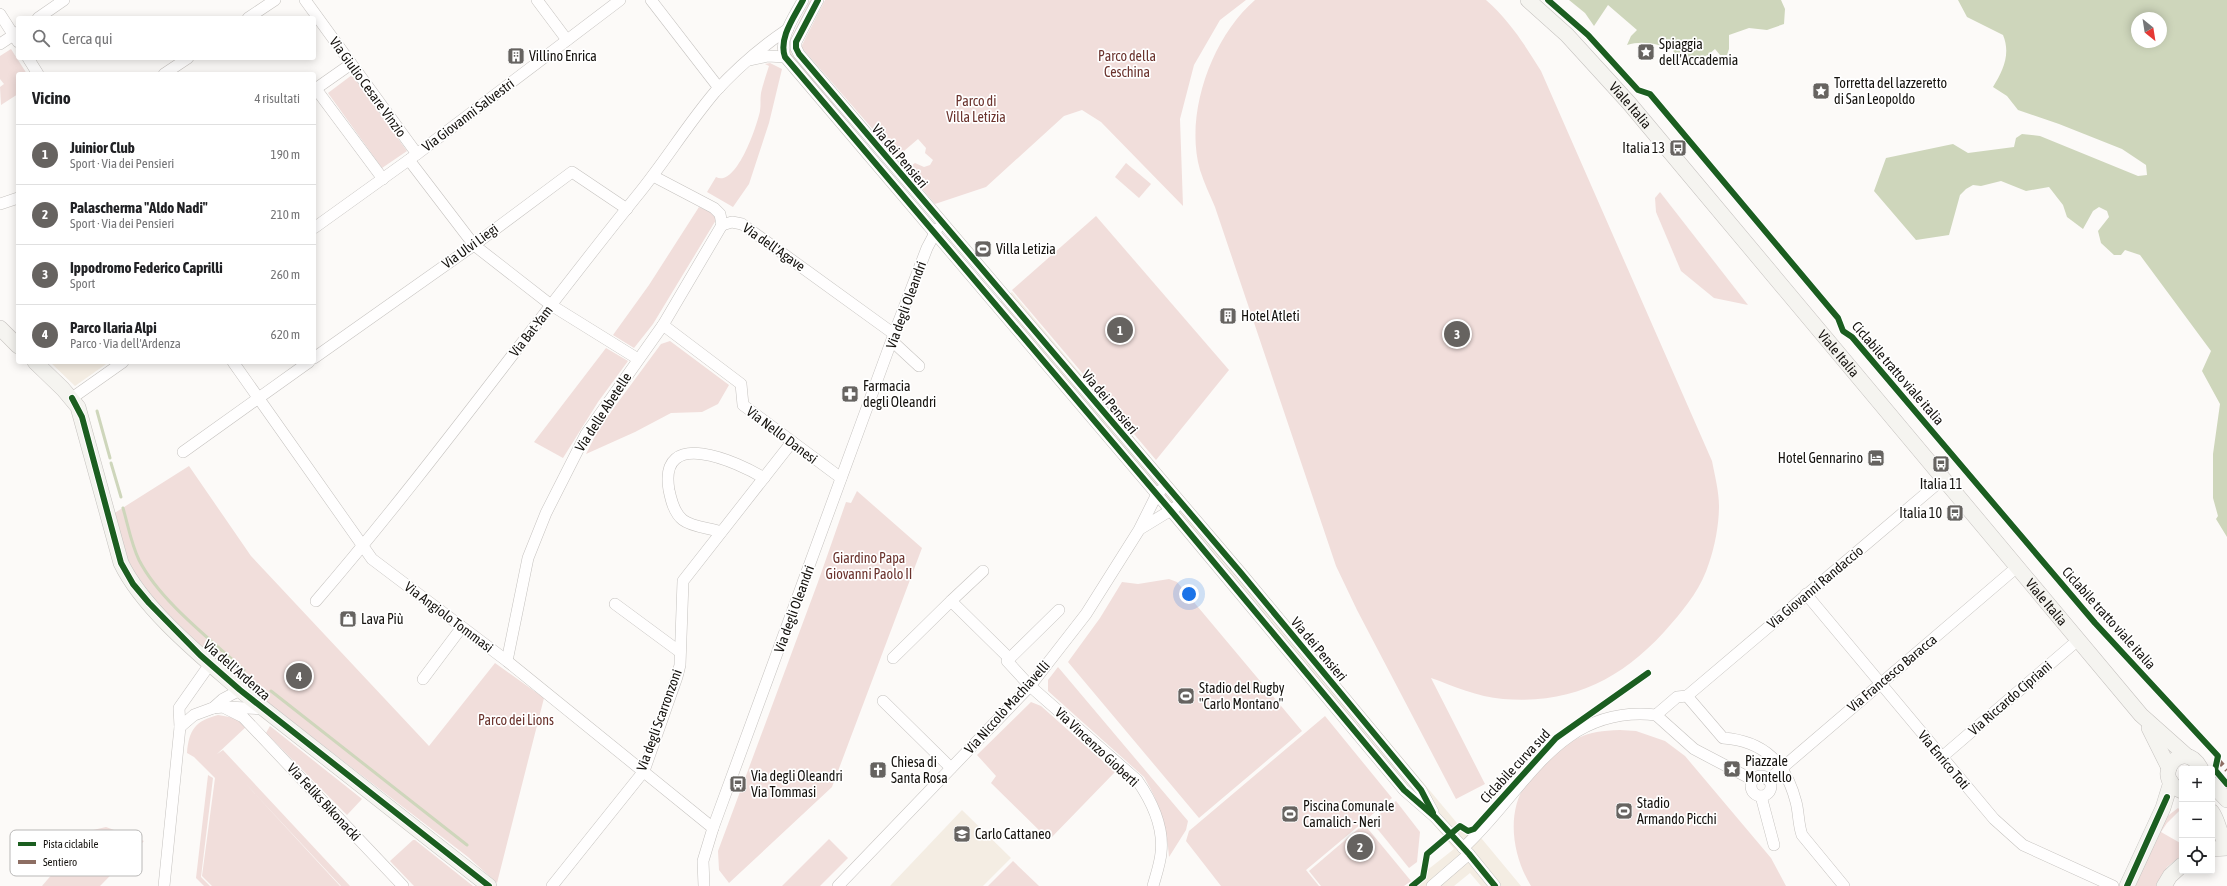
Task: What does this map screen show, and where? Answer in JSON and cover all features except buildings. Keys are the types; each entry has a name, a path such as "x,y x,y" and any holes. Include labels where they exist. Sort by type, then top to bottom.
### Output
{"main road":[{"name":"Viale Italia","path":"1528,0 1567,35 1629,103 2141,715 2187,756 2196,761 2199,766"},
{"path":"0,328 16,344"},
{"name":"Via dell'Ardenza","path":"37,364 72,398 82,417 118,552 124,569 133,584 161,616 210,664 240,690 489,886"},
{"name":"Viale Italia","path":"2141,715 2174,780"},
{"path":"2127,886 2163,808 2174,780 2175,759 2187,756"},
{"path":"2215,787 2227,800"},
{"path":"2215,819 2227,845"},
{"path":"2215,849 2227,848"},
{"path":"2164,886 2170,876 2179,868"}],"street":[{"path":"41,16 64,0"},
{"path":"251,16 275,0"},
{"name":"Via Giulio Cesare Vinzio","path":"304,0 316,16"},
{"path":"537,0 567,40"},
{"name":"Via Giovanni Salvestri","path":"316,227 413,157 620,0"},
{"path":"652,0 719,88"},
{"path":"747,61 768,56 785,57 783,43 788,29 803,0"},
{"name":"Via dei Pensieri","path":"818,0 796,42 797,51 941,223 1166,486 1421,790 1435,816"},
{"path":"0,14 16,36 0,44"},
{"name":"Via Giulio Cesare Vinzio","path":"316,16 351,64 474,245 551,305 638,359"},
{"name":"Via Bat-Yam","path":"316,601 362,547 653,176 719,88 762,47 788,29"},
{"name":"Via dei Pensieri","path":"785,57 934,234 1157,494 1404,790 1435,816 1495,886"},
{"path":"29,60 37,72"},
{"path":"167,72 185,60"},
{"path":"316,89 351,64"},
{"path":"316,91 383,179"},
{"name":"Via Ulvi Liegi","path":"316,357 474,245 572,172 627,208"},
{"name":"Via dell'Agave","path":"653,176 714,208 720,214 722,225 732,222 742,224 893,338 919,366"},
{"path":"0,204 16,200"},
{"name":"Via degli Oleandri","path":"704,886 703,861 713,828 893,338 927,248 941,223"},
{"name":"Via delle Abetelle","path":"507,661 528,558 536,536 586,434 663,325 722,225"},
{"name":"Via Nello Danesi","path":"663,325 741,384 742,405 841,478"},
{"path":"72,398 120,364"},
{"name":"Via Angiolo Tommasi","path":"234,364 372,560 507,661 713,828"},
{"path":"183,452 306,364"},
{"name":"Via degli Scarronzoni","path":"552,886 644,771 676,684 680,652 683,581 792,442"},
{"path":"721,532 690,524 679,516 673,506 668,484 668,474 674,462 682,456 690,454 707,454 740,465 764,478"},
{"name":"Via Giovanni Randaccio","path":"1687,696 1942,479"},
{"path":"1157,494 1166,486"},
{"name":"Via Niccolò Machiavelli","path":"838,886 1030,686 1086,614 1139,530 1157,494"},
{"path":"1171,511 1180,503"},
{"name":"Via Niccolò Machiavelli","path":"1139,530 1171,511"},
{"name":"Via Francesco Baracca","path":"1768,780 2017,567"},
{"path":"893,658 982,571"},
{"name":"Via Enrico Toti","path":"1806,594 1994,819 2015,840 2113,886"},
{"path":"951,601 1009,658 1059,610"},
{"path":"615,604 680,652"},
{"path":"423,679 462,627"},
{"name":"Via Riccardo Cipriani","path":"1942,757 2078,640"},
{"name":"Via Vincenzo Gioberti","path":"1009,658 1007,661 1030,686 1137,780 1148,798 1159,830 1161,852 1153,886"},
{"path":"164,886 180,727 179,708 210,664"},
{"path":"180,727 194,715 218,708 223,699 240,690"},
{"path":"1656,715 1677,697 1687,696 1723,738 1739,739 1768,754 1782,767 1794,794 1798,826 1802,835 1844,886"},
{"path":"883,701 951,768"},
{"name":"Via dell'Ardenza","path":"218,708 264,709"},
{"name":"Via Feliks Bikonacki","path":"218,708 240,715 257,731 403,886"},
{"path":"257,731 258,717 264,709"},
{"path":"1432,886 1466,851 1544,756 1573,733 1596,722 1623,714 1639,713 1656,715 1694,749 1726,764 1753,780"},
{"path":"1753,780 1762,776 1768,780 1770,785 1769,791 1761,796"},
{"path":"1753,780 1751,789 1755,794 1761,796"},
{"path":"1761,796 1774,845"},
{"path":"390,886 391,873"}],"shaded area":[{"path":"1569,0 1781,0 1785,9 1784,24 1767,30 1749,28 1729,35 1729,49 1727,55 1720,55 1715,49 1708,55 1684,63 1678,58 1672,49 1667,47 1644,43 1627,45 1631,36 1637,30 1608,5 1594,26 1585,13"},
{"path":"1958,0 2227,0 2227,537 2216,519 2218,516 2213,498 2213,454 2220,404 2202,371 2211,351 2140,255 2125,250 2121,255 2114,255 2101,243 2098,231 2109,217 2107,211 2099,207 2093,211 2083,229 2067,217 2063,205 2049,187 2026,191 2001,181 1981,186 1973,185 1960,195 1949,235 1916,240 1874,191 1886,158 1953,144 1968,153 2014,147 2016,138 2022,134 2040,136 2138,176 2147,175 2146,165 2122,149 2059,124 2018,110 2007,96 1993,87 2003,69 2005,62 2006,49 2003,35 1967,17"},
{"path":"1012,292 1457,823 1477,833 1521,886 1481,886 1470,873 1454,886 1407,886 1454,849 999,303"},
{"path":"52,364 106,364 75,386"},
{"name":"Carlo Cattaneo","path":"962,810 1011,858 983,886 890,886"}],"green space":[{"path":"810,0 812,0 792,41 791,53 859,135 858,136 790,54 790,40"},
{"name":"Parco della Ceschina","path":"825,0 1246,0 1220,20 1194,65 1180,119 1183,206 1101,122 1082,110 1064,116 986,187 935,204 906,170 915,163 924,167 930,165 933,160 925,153 926,148 918,139 897,157 801,47"},
{"path":"1255,0 1486,0 1502,16 1516,33 1541,71 1712,461 1717,484 1719,513 1715,542 1706,571 1698,588 1683,610 1654,643 1636,659 1617,673 1597,684 1575,692 1529,700 1503,699 1484,696 1431,678 1485,784 1456,799 1357,610 1336,566 1215,207 1200,170 1196,148 1196,125 1199,101 1205,78 1214,55 1226,34"},
{"path":"11,49 16,57 16,60 18,60 26,72 16,72 16,95 1,105 0,87 4,84 0,79 0,56"},
{"path":"770,63 782,69 769,123 749,184 733,207 707,192 716,177 724,178 731,173 738,165 744,154 755,129 760,111 761,93 769,66 765,64"},
{"path":"352,75 407,151 382,168 328,93"},
{"path":"1126,163 1151,184 1139,198 1115,177"},
{"path":"1660,192 1748,305 1714,298 1681,271 1656,212 1655,198"},
{"path":"699,207 719,215 653,324 634,348 613,335 649,285"},
{"path":"1096,216 1229,370 1156,460 1012,290"},
{"path":"670,341 729,385 718,404 702,412 671,413 635,432 586,454 599,428 661,344"},
{"path":"606,348 628,361 598,402 563,458 534,442"},
{"name":"Parco dei Lions","path":"189,466 251,556 429,746 495,663 544,698 497,883 468,857 239,680 181,629 147,591 126,558 113,514"},
{"name":"Giardino Papa Giovanni Paolo II","path":"857,491 922,548 832,787 729,883 719,870 718,851 818,582 846,502 851,503"},
{"name":"Stadio del Rugby \"Carlo Montano\"","path":"1169,579 1177,582 1302,731 1199,818 1068,662 1100,618 1122,582 1138,584"},
{"path":"1058,667 1188,821 1186,830 1169,857 1162,816 1144,777 1048,691 1048,680"},
{"path":"1031,702 1041,706 1115,772 1049,840 991,783 996,776 977,755"},
{"path":"218,715 235,718 247,726 217,754 223,750 350,886 341,886 245,783 340,886 212,886 202,876 215,778 194,757 187,753 189,738 195,728 204,720"},
{"name":"Piscina Comunale Camalich - Neri","path":"1325,716 1392,798 1306,870 1319,886 1221,886 1186,841 1189,831"},
{"path":"270,726 362,799 347,815 266,733"},
{"name":"Stadio Armando Picchi","path":"1620,730 1636,731 1665,741 1685,756 1771,858 1786,886 1531,886 1519,861 1514,832 1514,818 1521,791 1533,775 1564,747 1579,737 1597,732"},
{"path":"208,775 213,778 201,877 210,886 204,886 196,878"},
{"path":"1396,801 1420,832 1417,862 1409,868 1371,821"},
{"path":"2178,808 2179,809 2179,811 2167,823 2161,832 2179,842 2179,857 2167,867 2157,886 2133,886 2165,818"},
{"path":"1364,824 1411,881 1404,886 1321,886 1309,871"},
{"path":"106,827 114,830 93,830"},
{"path":"829,839 848,858 820,886 782,886"},
{"path":"413,840 415,840 473,886 414,886 390,861"},
{"path":"1013,861 1039,886 988,886"},
{"path":"51,876 110,876 100,886 42,886"}],"waterway":[{"path":"97,411 110,458"},
{"path":"111,463 121,497"},
{"path":"123,508 136,554 159,590 172,605 244,670"},
{"path":"271,691 467,845"}],"marked path":[{"path":"2216,758 2227,770"}],"cycle path":[{"path":"803,0 788,27 783,50 785,57 1171,511 1404,790 1435,817 1469,854 1495,886"},
{"path":"818,0 796,42 796,48 799,54 1241,573 1421,790 1433,813"},
{"name":"Ciclabile tratto viale italia","path":"1548,0 1588,35 1638,90 1650,94 1838,318 1843,331 1852,337 2095,623 2218,756 2215,770 2227,784"},
{"path":"72,398 82,417 121,563 133,584 149,603 200,655 240,690 489,886"},
{"name":"Ciclabile curva sud","path":"1412,886 1423,877 1427,854 1460,826 1468,831 1474,829 1556,738 1648,673"},
{"path":"2127,886 2167,797"}],"place":[{"name":"Spiaggia dell'Accademia","path":"1646,52"},
{"name":"Villino Enrica","path":"516,56"},
{"name":"Torretta del lazzeretto di San Leopoldo","path":"1821,91"},
{"name":"Italia 13","path":"1678,148"},
{"name":"Villa Letizia","path":"983,249"},
{"name":"Hotel Atleti","path":"1228,316"},
{"name":"Juinior Club","path":"1120,330"},
{"name":"Ippodromo Federico Caprilli","path":"1457,334"},
{"name":"Farmacia degli Oleandri","path":"850,394"},
{"name":"Hotel Gennarino","path":"1876,458"},
{"name":"Italia 11","path":"1941,464"},
{"name":"Italia 10","path":"1955,513"},
{"name":"Lava Più","path":"348,619"},
{"name":"Parco Ilaria Alpi","path":"299,676"},
{"name":"Stadio del Rugby \"Carlo Montano\"","path":"1186,696"},
{"name":"Piazzale Montello","path":"1732,769"},
{"name":"Chiesa di Santa Rosa","path":"878,770"},
{"name":"Via degli Oleandri Via Tommasi","path":"738,784"},
{"name":"Stadio Armando Picchi","path":"1624,811"},
{"name":"Piscina Comunale Camalich - Neri","path":"1290,814"},
{"name":"Carlo Cattaneo","path":"962,834"},
{"name":"Palascherma \"Aldo Nadi\"","path":"1360,847"}],"park label":[{"name":"Parco di Villa Letizia","path":"976,110"}]}
